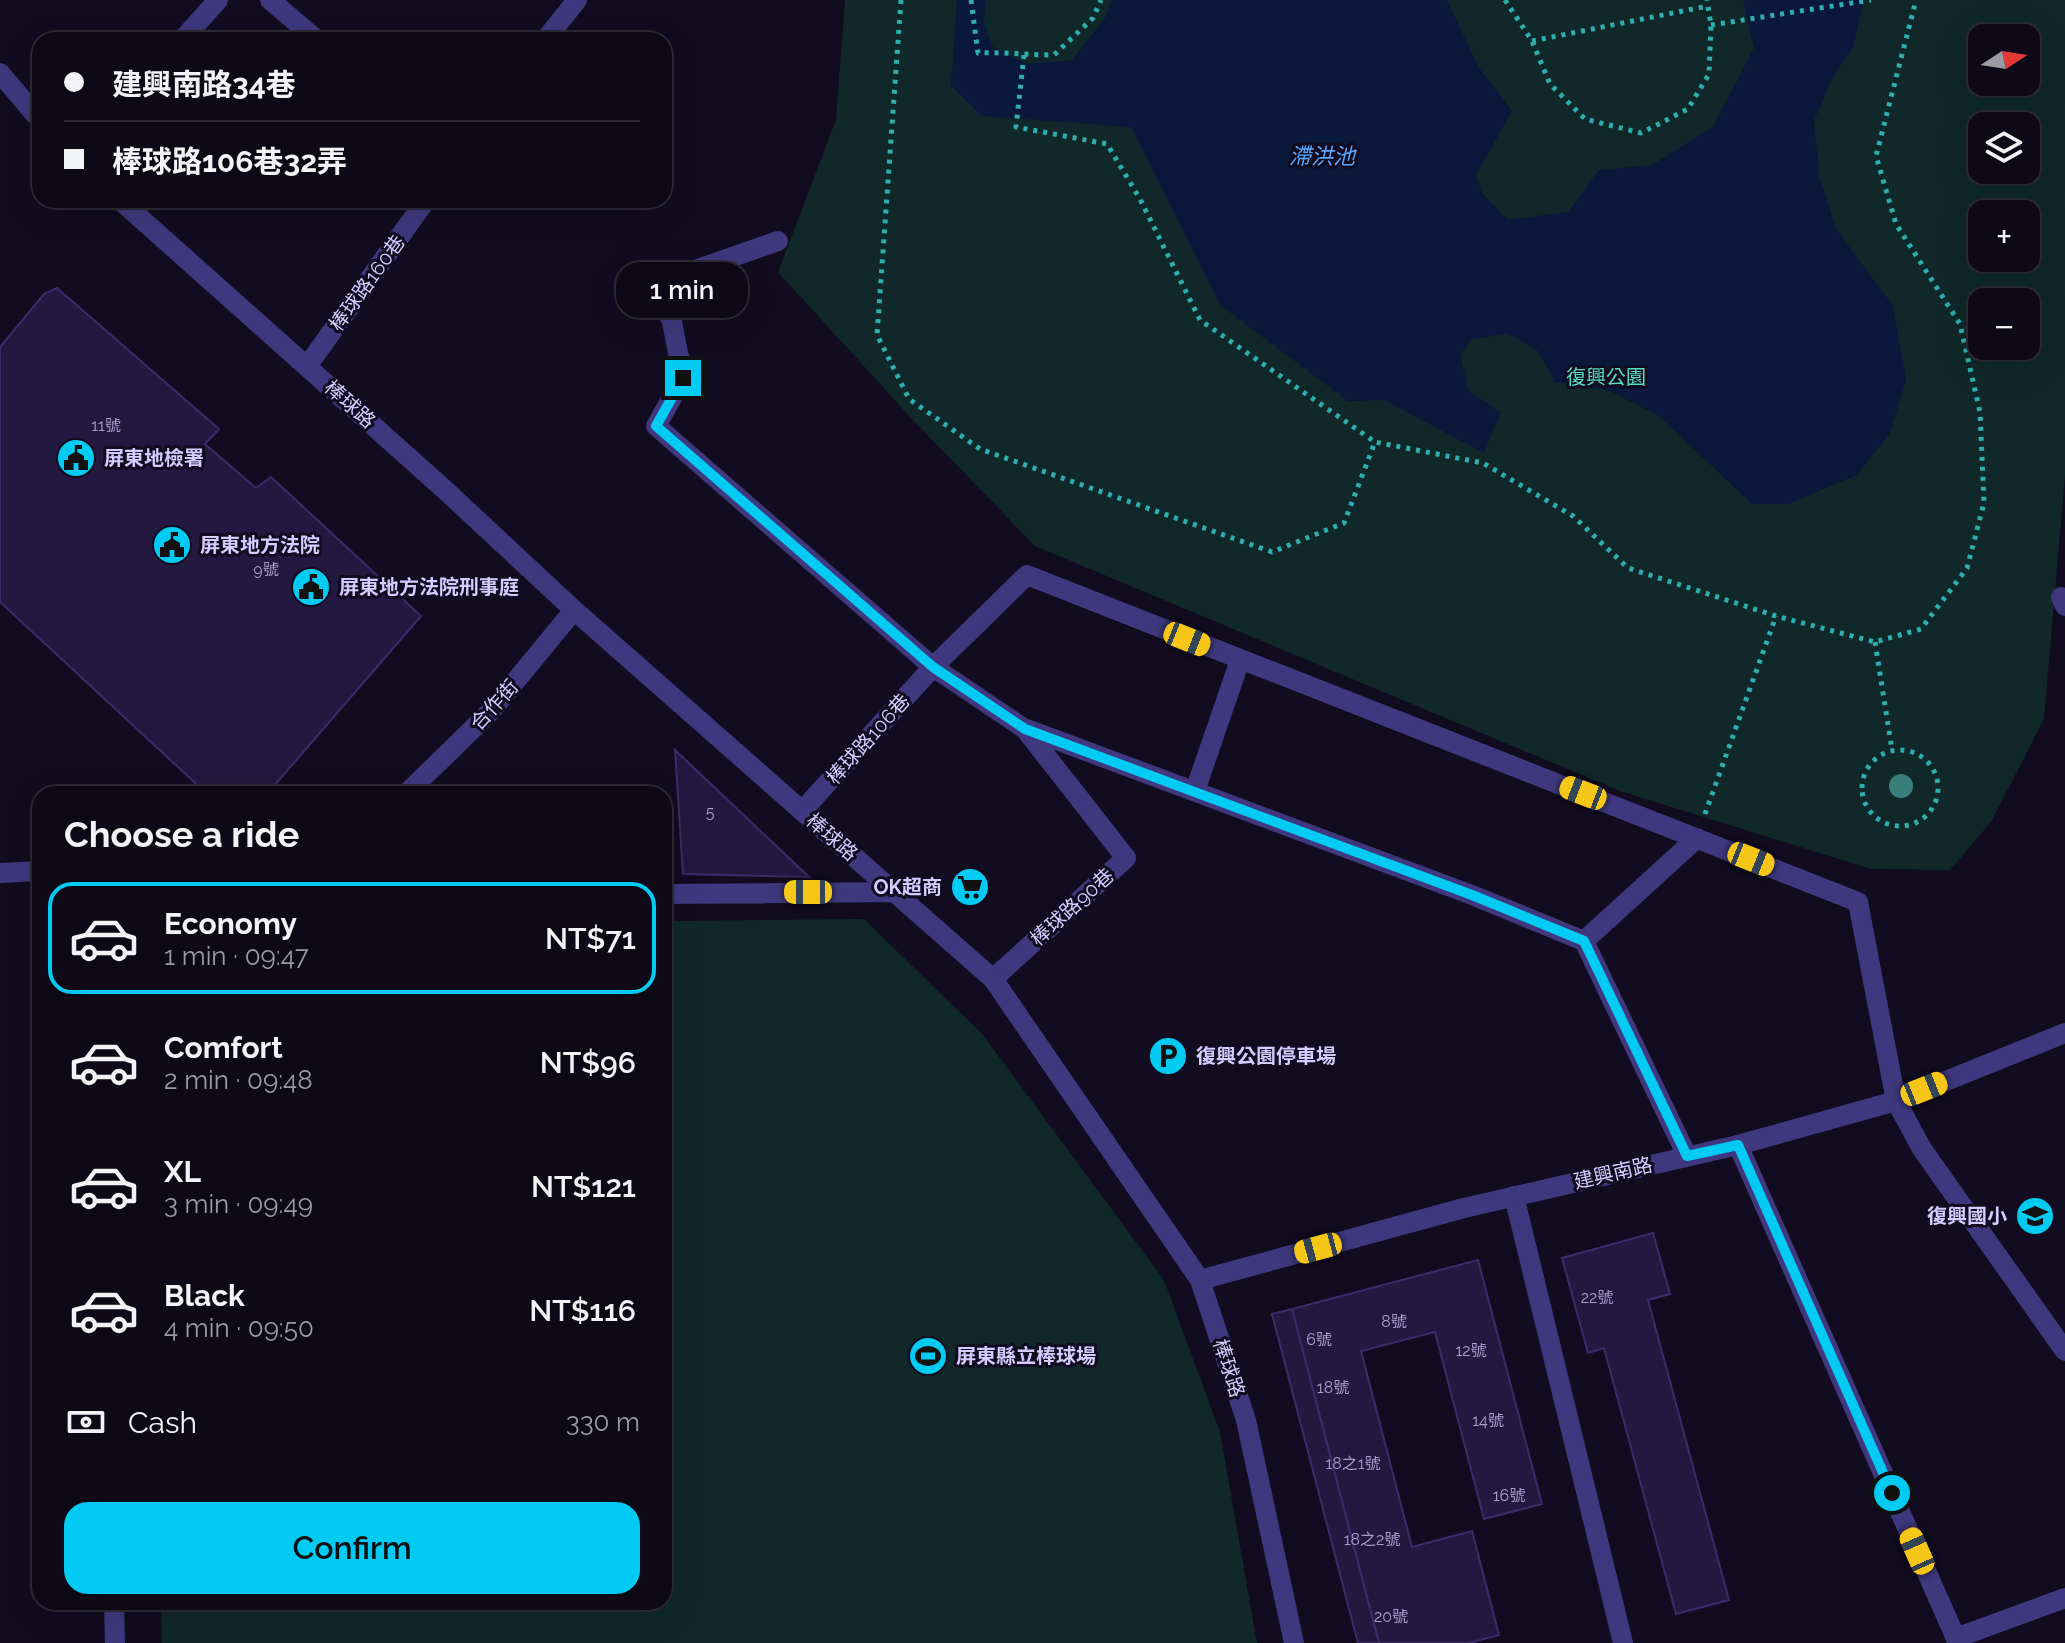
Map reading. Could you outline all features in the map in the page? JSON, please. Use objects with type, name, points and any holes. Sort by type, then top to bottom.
[{"type":"street","points":[[189,32],[218,0]]},
{"type":"street","points":[[270,0],[308,32]]},
{"type":"street","points":[[551,32],[577,0]]},
{"type":"street","points":[[0,73],[32,111]]},
{"type":"street","name":"棒球路","points":[[129,208],[308,365],[574,610],[993,979],[1200,1280],[1246,1420],[1294,1643]]},
{"type":"street","name":"棒球路160巷","points":[[308,365],[420,208]]},
{"type":"street","points":[[778,241],[655,284],[672,322],[683,378],[656,426],[933,667]]},
{"type":"street","name":"棒球路106巷","points":[[802,811],[933,667],[1027,575],[1240,660]]},
{"type":"street","name":"合作街","points":[[414,786],[491,711],[574,610]]},
{"type":"street","points":[[1195,791],[1240,660],[1858,902],[1896,1101],[1922,1149],[2065,1351]]},
{"type":"street","name":"棒球路90巷","points":[[933,667],[1025,729],[1126,858],[993,979]]},
{"type":"street","points":[[1025,729],[1584,941],[1687,1156]]},
{"type":"street","points":[[1584,941],[1697,838]]},
{"type":"street","points":[[0,873],[32,871]]},
{"type":"street","points":[[672,894],[894,892]]},
{"type":"street","name":"建興南路","points":[[1200,1280],[1514,1196],[1738,1145],[1896,1101],[2065,1033]]},
{"type":"street","points":[[1738,1145],[1957,1640],[2065,1598]]},
{"type":"street","points":[[1514,1196],[1623,1643]]},
{"type":"street","points":[[114,1610],[115,1643]]},
{"type":"path","points":[[901,0],[877,335],[909,399],[980,449],[1272,552],[1344,523],[1375,442]]},
{"type":"path","points":[[971,0],[978,53],[1011,52],[1024,55],[1054,55],[1093,18],[1101,0]]},
{"type":"path","points":[[1505,0],[1532,41],[1550,84],[1585,119],[1641,133],[1688,109],[1709,74],[1711,25],[1708,3],[1532,41]]},
{"type":"path","points":[[1711,25],[1871,0]]},
{"type":"path","points":[[1024,55],[1016,127],[1107,144],[1140,199],[1200,320],[1375,442],[1483,463],[1573,516],[1628,568],[1776,616],[1875,642],[1921,629],[1967,568],[1984,503],[1980,412],[1960,324],[1896,224],[1876,156],[1916,0]]},
{"type":"path","points":[[1697,838],[1776,616]]},
{"type":"path","points":[[1875,642],[1892,750]]},
{"type":"path","points":[[1892,750],[1916,753],[1926,760],[1937,781],[1933,805],[1926,815],[1905,826],[1880,820],[1870,811],[1862,788],[1870,764],[1892,750]]},
{"type":"green space","name":"復興公園","points":[[845,0],[2065,0],[2065,475],[2044,719],[1991,822],[1950,870],[1871,869],[1620,791],[1035,546],[912,419],[778,272],[836,120]]},
{"type":"green space","name":"屏東縣立棒球場","points":[[864,919],[983,1035],[1164,1280],[1220,1432],[1257,1643],[162,1643],[161,1610],[672,1610],[672,921]]},
{"type":"water","name":"滯洪池","points":[[957,0],[985,0],[984,25],[993,47],[1027,64],[1072,60],[1105,18],[1112,0],[1447,0],[1479,68],[1512,111],[1476,175],[1482,193],[1508,220],[1568,212],[1599,170],[1652,165],[1713,127],[1754,48],[1743,0],[1864,0],[1853,47],[1834,75],[1814,120],[1819,176],[1836,229],[1893,306],[1906,379],[1890,433],[1857,475],[1788,504],[1752,504],[1659,416],[1610,391],[1555,382],[1538,351],[1507,333],[1471,340],[1460,355],[1469,391],[1501,412],[1484,453],[1384,400],[1348,401],[1220,305],[1131,127],[982,116],[951,86]]},
{"type":"building","name":"屏東地方法院","points":[[57,288],[219,429],[205,444],[256,488],[271,477],[421,616],[274,786],[198,786],[0,602],[0,347],[44,294]]},
{"type":"building","points":[[675,750],[809,877],[683,874]]},
{"type":"building","points":[[1653,1233],[1670,1294],[1648,1300],[1729,1600],[1676,1614],[1604,1348],[1588,1353],[1562,1258]]},
{"type":"building","points":[[1478,1260],[1542,1504],[1484,1519],[1435,1332],[1361,1351],[1412,1547],[1472,1531],[1499,1635],[1469,1643],[1379,1643],[1292,1309]]},
{"type":"building","points":[[1292,1309],[1379,1643],[1358,1643],[1272,1314]]},
{"type":"place","name":"屏東地檢署","points":[[76,458]]},
{"type":"place","name":"屏東地方法院","points":[[172,545]]},
{"type":"place","name":"屏東地方法院刑事庭","points":[[311,587]]},
{"type":"place","name":"OK超商","points":[[970,887]]},
{"type":"place","name":"復興公園停車場","points":[[1168,1056]]},
{"type":"place","name":"復興國小","points":[[2035,1216]]},
{"type":"place","name":"屏東縣立棒球場","points":[[928,1356]]},
{"type":"route","points":[[683,378],[656,426],[933,667],[1025,729],[1472,895],[1584,941],[1687,1156],[1738,1145],[1892,1493]]}]
